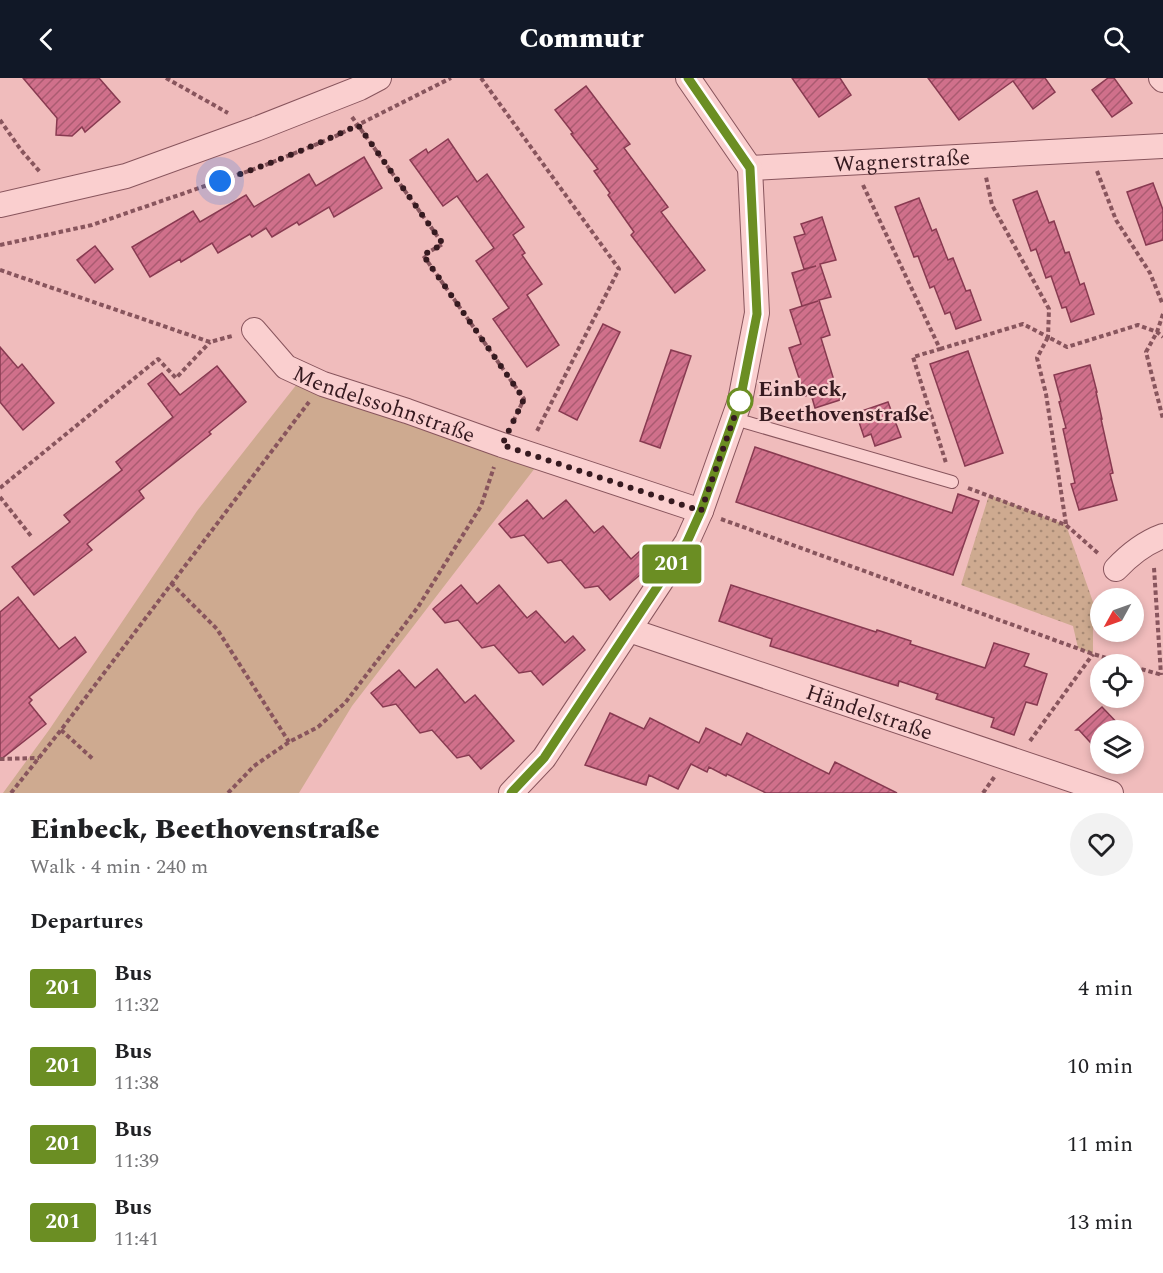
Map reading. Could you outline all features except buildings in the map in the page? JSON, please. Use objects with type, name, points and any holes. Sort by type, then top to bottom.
[{"type":"street","points":[[0,205],[126,176],[256,129],[338,97],[379,78]]},
{"type":"street","points":[[511,793],[544,758],[687,542],[701,511],[740,401],[757,314],[750,168],[688,78]]},
{"type":"street","name":"Wagnerstraße","points":[[750,168],[1163,146]]},
{"type":"street","name":"Mendelssohnstraße","points":[[254,330],[286,368],[323,384],[701,511]]},
{"type":"street","points":[[1116,569],[1130,554],[1157,538]]},
{"type":"street","name":"Händelstraße","points":[[629,630],[1110,793]]},
{"type":"lane","points":[[735,419],[952,482]]},
{"type":"path","points":[[166,78],[256,129]]},
{"type":"path","points":[[0,245],[92,225],[263,166],[332,138],[451,78]]},
{"type":"path","points":[[481,78],[619,269],[526,453]]},
{"type":"path","points":[[228,793],[254,766],[289,742],[318,727],[345,703],[418,607],[481,506],[502,445],[524,399],[423,255],[443,244],[338,97]]},
{"type":"path","points":[[0,120],[21,150]]},
{"type":"path","points":[[1089,150],[1116,220],[1150,273],[1163,304]]},
{"type":"path","points":[[982,156],[992,205],[1049,309],[1048,337],[1037,358],[1046,394],[1066,525]]},
{"type":"path","points":[[853,163],[940,349]]},
{"type":"path","points":[[0,270],[210,342]]},
{"type":"path","points":[[1163,314],[1157,332],[1146,352],[1163,419]]},
{"type":"path","points":[[1116,569],[1066,525],[952,482],[913,357],[1023,324],[1067,347],[1138,326],[1157,332],[1163,337]]},
{"type":"path","points":[[0,488],[158,359],[176,378],[210,342],[254,330]]},
{"type":"path","points":[[11,793],[62,730],[323,384]]},
{"type":"path","points":[[0,497],[31,536]]},
{"type":"path","points":[[701,511],[1093,654]]},
{"type":"path","points":[[1144,669],[1162,675],[1157,538]]},
{"type":"path","points":[[171,583],[217,629],[289,742]]},
{"type":"path","points":[[1015,761],[1090,658]]},
{"type":"path","points":[[62,730],[93,759]]},
{"type":"path","points":[[0,759],[40,758]]},
{"type":"shaded area","points":[[297,384],[535,468],[352,706],[299,793],[3,793],[49,730],[197,511]]},
{"type":"shaded area","points":[[989,495],[1066,525],[1090,593],[1090,642],[1093,642],[1093,654],[1078,648],[1073,626],[961,585]]},
{"type":"bus line","name":"201","points":[[511,793],[544,758],[687,542],[701,511],[740,401],[757,314],[750,168],[688,78]]},
{"type":"place","name":"Einbeck, Beethovenstraße","points":[[740,401]]},
{"type":"route","points":[[220,181],[263,166],[358,125],[443,244],[423,255],[524,399],[502,445],[701,511],[740,401]]}]
